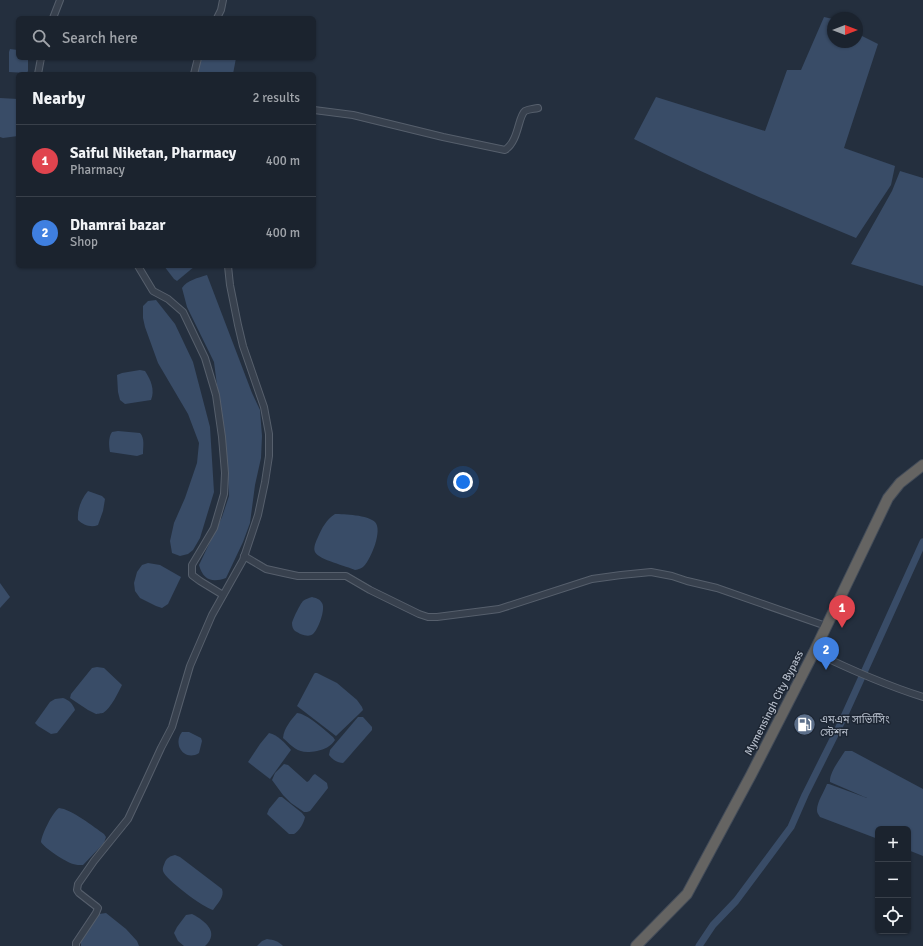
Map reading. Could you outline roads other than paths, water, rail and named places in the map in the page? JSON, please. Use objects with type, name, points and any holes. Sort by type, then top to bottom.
[{"type":"highway","name":"Mymensingh City Bypass","points":[[636,946],[687,894],[744,789],[814,652],[888,498],[900,483],[923,465]]},
{"type":"street","points":[[54,16],[60,0]]},
{"type":"street","points":[[218,16],[223,0]]},
{"type":"street","points":[[38,72],[41,60]]},
{"type":"street","points":[[194,72],[198,60]]},
{"type":"street","points":[[316,110],[353,116],[505,150],[510,147],[515,138],[523,113],[526,110],[538,108]]},
{"type":"street","points":[[139,268],[153,291],[168,299],[183,312],[205,358],[216,395],[222,444],[224,494],[214,528],[192,565],[192,575],[200,582],[223,595]]},
{"type":"street","points":[[76,946],[76,943],[98,908],[78,893],[78,884],[94,861],[128,819],[160,748],[172,727],[190,666],[212,615],[243,560],[258,514],[269,456],[269,434],[264,407],[243,346],[230,285],[228,268]]},
{"type":"street","points":[[244,556],[266,569],[298,576],[346,576],[370,590],[428,617],[437,618],[499,609],[592,579],[651,572],[717,588],[826,626]]},
{"type":"street","points":[[814,652],[850,670],[900,690],[923,697]]},
{"type":"water","points":[[824,17],[827,18],[827,48],[863,48],[863,36],[878,44],[844,148],[895,166],[891,185],[856,238],[800,215],[634,139],[656,97],[765,131],[787,70],[801,70]]},
{"type":"water","points":[[10,49],[16,50],[16,60],[28,60],[28,72],[9,72]]},
{"type":"water","points":[[200,60],[236,60],[233,72],[198,72]]},
{"type":"water","points":[[0,98],[16,99],[16,136],[0,137]]},
{"type":"water","points":[[900,171],[923,178],[923,286],[851,264],[892,191]]},
{"type":"water","points":[[166,268],[193,268],[177,281]]},
{"type":"water","points":[[207,275],[252,393],[260,410],[262,436],[261,458],[255,485],[250,523],[226,578],[216,580],[206,577],[199,565],[222,517],[229,496],[227,462],[214,362],[187,307],[182,288],[190,281]]},
{"type":"water","points":[[156,300],[175,324],[193,362],[210,427],[214,492],[200,538],[193,550],[188,554],[180,556],[172,553],[170,541],[174,523],[185,498],[197,463],[199,443],[188,414],[158,363],[145,327],[143,306],[148,301]]},
{"type":"water","points":[[140,370],[145,371],[151,381],[153,393],[151,400],[125,404],[120,400],[117,375]]},
{"type":"water","points":[[118,431],[140,433],[143,440],[143,454],[137,456],[110,452],[109,442],[111,434],[112,432]]},
{"type":"water","points":[[88,491],[102,496],[105,499],[98,525],[95,526],[87,526],[78,520],[80,505]]},
{"type":"water","points":[[335,514],[356,515],[367,518],[375,522],[377,526],[377,538],[373,551],[367,562],[361,568],[355,570],[322,558],[315,552],[314,549],[316,540],[321,530]]},
{"type":"water","points":[[148,563],[160,565],[181,577],[168,604],[162,608],[140,598],[135,591],[134,583],[137,572],[142,565]]},
{"type":"water","points":[[0,583],[10,597],[0,608]]},
{"type":"water","points":[[312,597],[321,602],[323,610],[315,632],[306,636],[295,631],[292,623],[302,603]]},
{"type":"water","points":[[92,668],[104,668],[122,685],[109,708],[103,713],[96,714],[70,698],[71,694]]},
{"type":"water","points":[[315,673],[337,683],[357,700],[363,710],[336,736],[297,706]]},
{"type":"water","points":[[63,698],[70,702],[75,710],[57,733],[51,734],[35,723],[50,702],[55,699]]},
{"type":"water","points":[[297,713],[310,719],[330,734],[335,740],[327,747],[317,751],[306,752],[295,748],[283,738],[286,728]]},
{"type":"water","points":[[358,717],[363,717],[372,727],[372,730],[343,763],[337,762],[329,755],[330,750]]},
{"type":"water","points":[[182,732],[189,732],[201,738],[202,741],[199,753],[189,755],[182,751],[178,742]]},
{"type":"water","points":[[269,733],[278,737],[291,750],[270,779],[248,762]]},
{"type":"water","points":[[845,751],[852,751],[923,789],[923,856],[911,851],[911,826],[875,826],[875,838],[820,817],[817,812],[817,807],[827,784],[867,798],[830,782],[833,770]]},
{"type":"water","points":[[284,764],[288,765],[307,782],[315,774],[327,783],[328,788],[310,811],[304,812],[291,803],[272,780],[275,773]]},
{"type":"water","points":[[279,797],[282,797],[305,817],[301,827],[294,834],[289,834],[267,814],[269,809]]},
{"type":"water","points":[[59,808],[64,809],[82,819],[106,837],[104,843],[83,865],[65,861],[41,842],[43,834],[53,814]]},
{"type":"water","points":[[175,855],[180,857],[222,889],[222,898],[213,910],[185,893],[165,875],[163,866],[165,862],[169,857]]},
{"type":"water","points":[[106,913],[126,929],[137,941],[139,946],[81,946],[81,938],[94,919],[99,914]]},
{"type":"water","points":[[192,914],[202,920],[209,927],[211,936],[205,946],[184,946],[178,941],[174,933],[186,915]]},
{"type":"water","points":[[267,939],[276,941],[283,946],[257,946],[262,941]]},
{"type":"waterway","points":[[699,946],[713,925],[736,901],[791,827],[805,795],[842,721],[923,542]]},
{"type":"place","name":"Saiful Niketan, Pharmacy","points":[[842,628]]},
{"type":"place","name":"Dhamrai bazar","points":[[826,670]]},
{"type":"place","name":"এমএম সাভ‌িসি‌িং স্ট‌েশন","points":[[805,725]]}]
